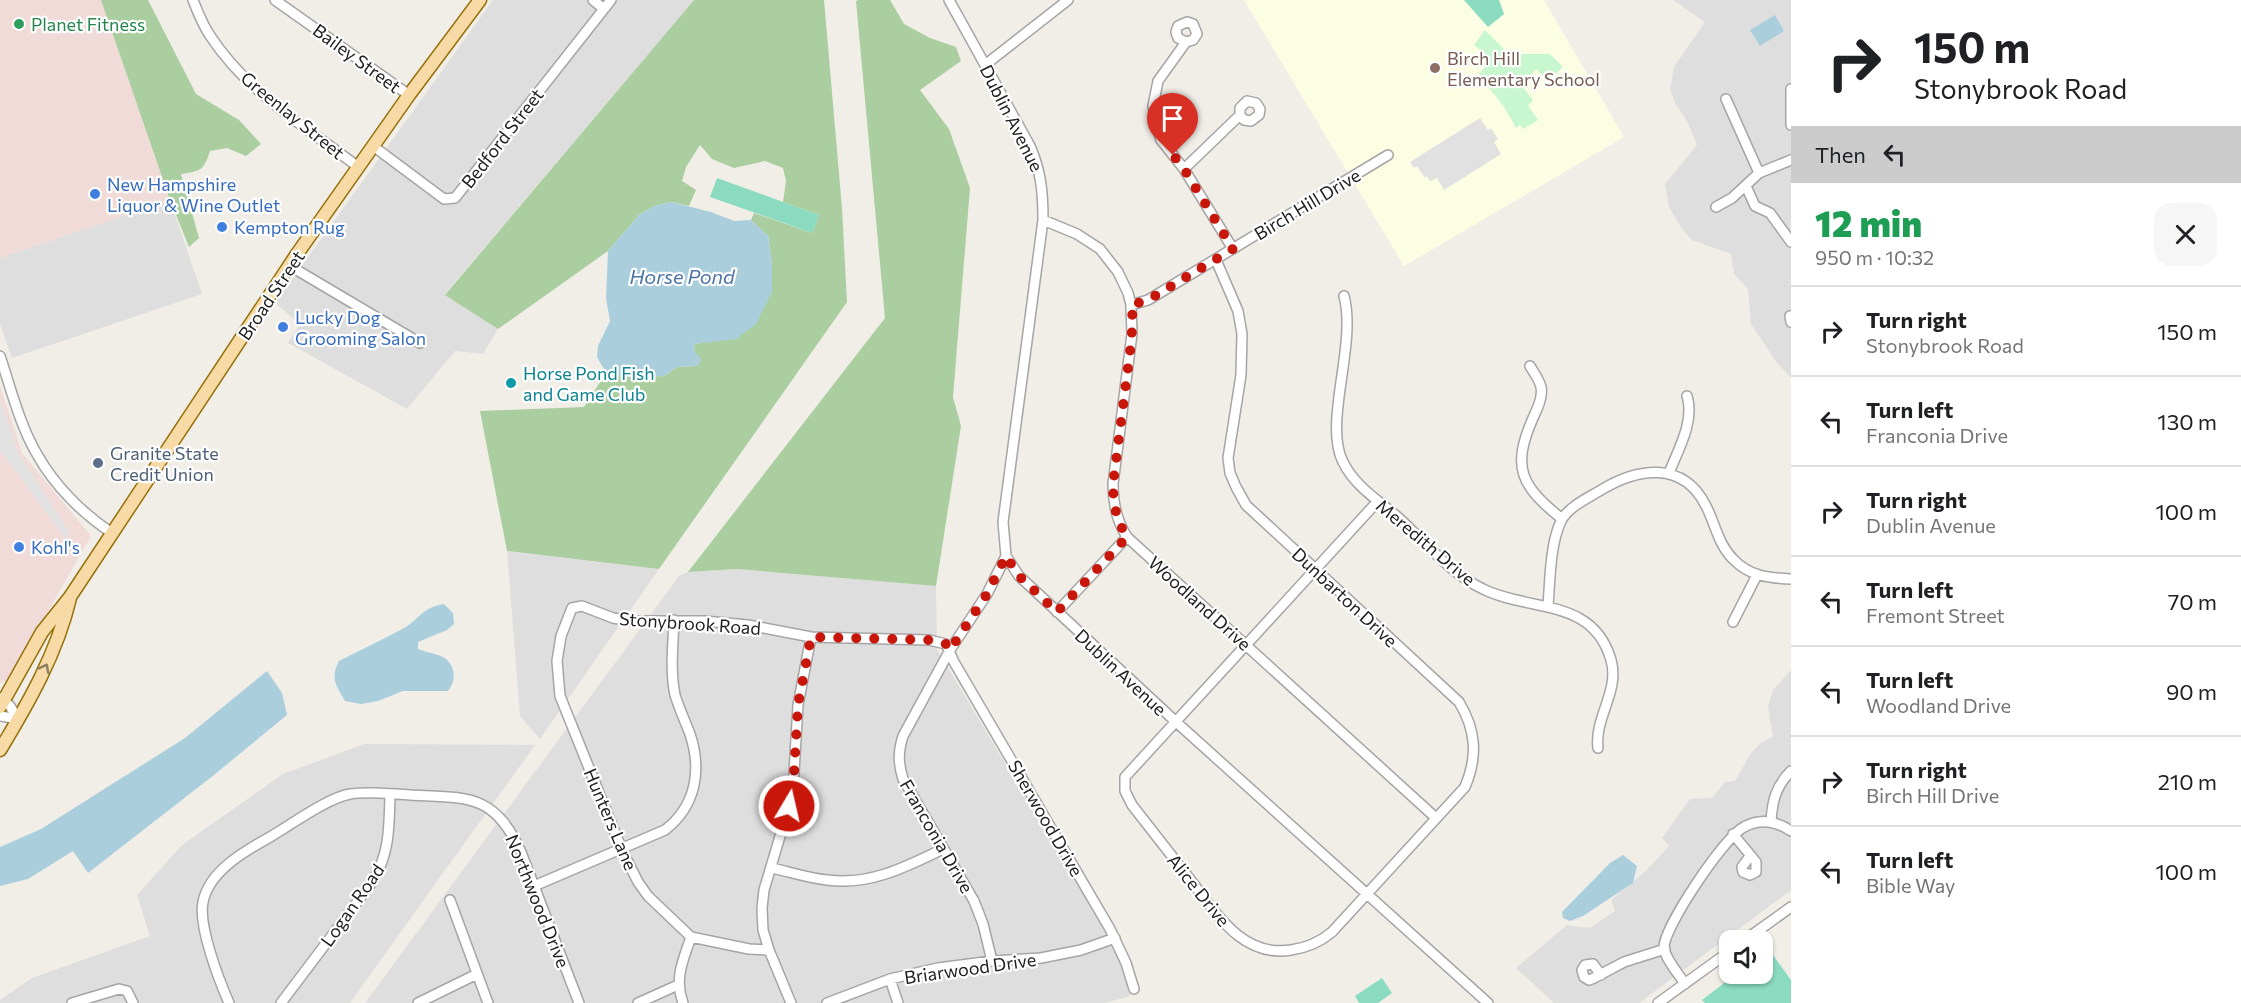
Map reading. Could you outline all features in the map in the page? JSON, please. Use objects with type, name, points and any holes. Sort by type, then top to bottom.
[{"type":"main road","name":"Broad Street","points":[[1,702],[42,632],[70,597],[358,166],[480,0]]},
{"type":"main road","name":"Broad Street","points":[[0,750],[57,643],[70,597]]},
{"type":"street","name":"Greenlay Street","points":[[193,0],[209,36],[242,76],[282,110],[358,166]]},
{"type":"street","name":"Bailey Street","points":[[275,0],[409,95]]},
{"type":"street","points":[[593,0],[604,9]]},
{"type":"street","name":"Bedford Street","points":[[373,146],[444,200],[455,198],[611,0]]},
{"type":"street","name":"Dublin Avenue","points":[[949,0],[1029,146],[1040,169],[1043,193],[1043,220],[1003,522],[1006,556],[1019,576],[1175,722],[1488,1003]]},
{"type":"street","points":[[985,65],[1068,0]]},
{"type":"street","points":[[1186,42],[1158,81],[1154,106],[1155,119],[1161,140],[1184,169],[1233,249]]},
{"type":"street","points":[[1791,88],[1791,125]]},
{"type":"street","points":[[1726,99],[1759,173]]},
{"type":"street","points":[[1184,169],[1240,115]]},
{"type":"street","name":"Birch Hill Drive","points":[[1131,305],[1148,300],[1388,154]]},
{"type":"street","points":[[1716,207],[1732,198],[1759,173],[1791,160]]},
{"type":"street","points":[[1746,186],[1755,206],[1770,213],[1791,242]]},
{"type":"street","name":"Woodland Drive","points":[[1043,220],[1083,237],[1107,256],[1124,282],[1131,305],[1133,320],[1130,352],[1113,484],[1113,500],[1117,516],[1127,537],[1436,818]]},
{"type":"street","name":"Dunbarton Drive","points":[[1216,260],[1238,311],[1242,334],[1241,375],[1228,458],[1230,473],[1246,504],[1459,702],[1468,716],[1473,732],[1475,751],[1472,771],[1464,787],[1366,894]]},
{"type":"street","points":[[290,266],[420,343]]},
{"type":"street","name":"Meredith Drive","points":[[1344,296],[1348,322],[1338,419],[1339,450],[1348,471],[1377,501],[1472,583],[1504,597],[1568,611],[1595,631],[1611,661],[1613,684],[1598,732],[1598,748]]},
{"type":"street","points":[[0,356],[22,421],[42,463],[90,518],[112,533]]},
{"type":"street","points":[[1530,366],[1538,378],[1542,395],[1522,448],[1521,466],[1531,488],[1562,519]]},
{"type":"street","points":[[1669,473],[1689,418],[1691,407],[1687,396]]},
{"type":"street","points":[[1548,606],[1552,561],[1562,519],[1588,497],[1625,477],[1645,472],[1669,473],[1688,484],[1700,496],[1726,550],[1740,565],[1757,575],[1791,579]]},
{"type":"street","points":[[1175,722],[1377,501]]},
{"type":"street","points":[[1057,612],[1127,537]]},
{"type":"street","name":"Franconia Drive","points":[[992,961],[983,924],[974,901],[903,779],[898,763],[903,736],[950,650],[987,594],[1006,556]]},
{"type":"street","points":[[1733,622],[1757,575]]},
{"type":"street","name":"Stonybrook Road","points":[[572,608],[582,606],[613,618],[631,621],[674,620],[748,625],[811,637],[929,640],[946,644],[950,650]]},
{"type":"street","name":"Hunters Lane","points":[[572,608],[561,636],[557,661],[560,696],[622,850],[648,896],[691,937]]},
{"type":"street","points":[[534,886],[665,830],[684,811],[694,787],[697,769],[695,752],[678,702],[672,675],[674,620]]},
{"type":"street","points":[[791,1003],[769,950],[763,930],[762,908],[764,890],[789,806],[794,773],[798,705],[811,637]]},
{"type":"street","name":"Sherwood Drive","points":[[950,650],[954,662],[1115,938],[1134,989]]},
{"type":"street","points":[[1,702],[18,719]]},
{"type":"street","points":[[0,716],[18,719]]},
{"type":"street","name":"Alice Drive","points":[[1175,722],[1127,772],[1123,784],[1140,814],[1218,916],[1233,931],[1250,944],[1262,949],[1282,951],[1303,947],[1327,936],[1366,894]]},
{"type":"street","points":[[1770,822],[1774,795],[1782,780],[1791,771]]},
{"type":"street","name":"Northwood Drive","points":[[229,1003],[206,937],[202,918],[203,901],[213,881],[226,865],[247,850],[333,800],[350,794],[390,794],[465,798],[492,810],[513,835],[579,1003]]},
{"type":"street","name":"Logan Road","points":[[281,1003],[373,881],[381,866],[387,850],[390,794]]},
{"type":"street","points":[[1684,984],[1665,949],[1667,934],[1674,919],[1722,848],[1733,834],[1750,824],[1770,822],[1791,831]]},
{"type":"street","points":[[1733,834],[1750,856]]},
{"type":"street","points":[[771,868],[827,880],[861,880],[905,868],[944,849]]},
{"type":"street","points":[[450,900],[488,1003]]},
{"type":"street","points":[[1759,930],[1791,907]]},
{"type":"street","points":[[683,1003],[678,985],[691,937],[749,950],[769,950]]},
{"type":"street","name":"Briarwood Drive","points":[[827,1003],[890,979],[938,968],[1041,958],[1081,950],[1115,938]]},
{"type":"street","points":[[1601,975],[1624,962],[1665,949]]},
{"type":"street","points":[[1658,1003],[1719,959]]},
{"type":"street","points":[[418,1003],[477,974]]},
{"type":"street","points":[[890,979],[898,1003]]},
{"type":"street","points":[[638,1003],[678,985]]},
{"type":"street","points":[[72,1003],[119,989],[127,991],[133,1003]]},
{"type":"shaded area","points":[[0,0],[101,0],[170,200],[0,258]]},
{"type":"shaded area","points":[[493,0],[694,0],[445,294],[498,329],[483,354],[455,351],[407,409],[288,343],[300,324],[275,303]]},
{"type":"shaded area","name":"Birch Hill Elementary School","points":[[1244,0],[1544,0],[1624,137],[1404,266]]},
{"type":"shaded area","points":[[1673,0],[1791,0],[1791,377],[1777,363],[1751,324],[1748,289],[1734,274],[1731,254],[1692,240],[1682,229],[1669,207],[1665,184],[1697,145],[1670,89],[1674,67],[1705,22]]},
{"type":"shaded area","points":[[1480,118],[1488,130],[1491,128],[1498,139],[1494,142],[1501,154],[1444,190],[1437,178],[1430,181],[1427,176],[1425,178],[1417,166],[1414,168],[1410,162]]},
{"type":"shaded area","points":[[170,200],[202,294],[12,358],[0,324],[0,258]]},
{"type":"shaded area","points":[[0,386],[22,453],[91,536],[14,671],[7,681],[0,683]]},
{"type":"shaded area","points":[[0,400],[18,453],[63,522],[68,532],[69,543],[0,450]]},
{"type":"shaded area","points":[[507,551],[659,569],[540,739],[520,716]]},
{"type":"shaded area","points":[[737,569],[936,586],[937,649],[1103,928],[1119,961],[1130,996],[1105,1003],[365,1003],[679,576],[688,572]]},
{"type":"shaded area","points":[[1791,670],[1791,890],[1737,930],[1719,930],[1719,944],[1639,1003],[1554,1003],[1516,968],[1567,925],[1590,928],[1615,911],[1611,900],[1646,871],[1669,846],[1662,838],[1690,799],[1712,798],[1725,782],[1735,781],[1751,753],[1762,742],[1773,737],[1768,706],[1773,690]]},
{"type":"shaded area","points":[[364,744],[535,745],[350,1003],[0,1003],[0,1000],[32,978],[150,936],[137,895],[182,845],[283,774]]},
{"type":"green space","points":[[101,0],[148,0],[196,94],[239,120],[261,144],[246,156],[227,148],[210,151],[206,163],[200,169],[181,174],[199,238],[189,247],[170,200]]},
{"type":"green space","points":[[694,0],[824,0],[842,208],[847,302],[659,569],[507,551],[480,411],[584,407],[606,373],[625,377],[664,376],[677,367],[697,366],[694,344],[712,341],[772,292],[772,264],[768,236],[751,220],[754,213],[812,233],[819,215],[783,202],[786,181],[783,168],[765,161],[734,168],[712,159],[700,145],[686,167],[682,181],[696,190],[689,206],[671,202],[654,206],[639,215],[608,251],[498,329],[445,295]]},
{"type":"green space","points":[[890,0],[904,24],[930,38],[956,47],[961,61],[920,90],[949,129],[970,188],[953,397],[961,426],[936,586],[737,569],[688,572],[885,318],[856,1]]},
{"type":"green space","points":[[1464,0],[1499,0],[1504,14],[1488,27]]},
{"type":"green space","points":[[1485,30],[1505,50],[1520,54],[1550,54],[1563,67],[1548,81],[1536,69],[1522,86],[1533,100],[1528,106],[1538,120],[1523,129],[1520,125],[1516,128],[1499,100],[1477,77],[1491,59],[1474,45]]},
{"type":"green space","points":[[717,178],[819,215],[812,233],[710,197]]},
{"type":"green space","points":[[1773,955],[1791,980],[1791,1003],[1705,1003],[1702,1000],[1723,984],[1773,984]]},
{"type":"green space","points":[[1382,978],[1392,993],[1378,1003],[1359,1003],[1355,996]]},
{"type":"water","points":[[1775,15],[1784,31],[1760,46],[1750,30]]},
{"type":"water","name":"Horse Pond","points":[[671,202],[711,212],[734,221],[751,220],[768,236],[772,264],[772,292],[756,324],[736,339],[694,344],[695,352],[702,360],[697,366],[677,367],[664,376],[625,377],[606,373],[597,357],[598,346],[610,321],[606,298],[608,251],[639,215],[654,206]]},
{"type":"water","points":[[444,604],[453,613],[454,624],[447,630],[418,642],[418,649],[446,659],[452,666],[454,675],[448,691],[403,691],[378,701],[361,704],[345,701],[335,677],[339,661],[404,628],[430,608]]},
{"type":"water","points":[[267,671],[282,693],[287,715],[214,775],[88,873],[73,851],[28,879],[0,886],[0,847],[41,829],[185,738]]},
{"type":"water","points":[[1623,855],[1637,866],[1633,883],[1583,916],[1570,921],[1563,918],[1562,912],[1610,863]]},
{"type":"place","name":"Planet Fitness","points":[[19,24]]},
{"type":"place","name":"Birch Hill Elementary School","points":[[1435,68]]},
{"type":"place","name":"New Hampshire Liquor & Wine Outlet","points":[[95,194]]},
{"type":"place","name":"Kempton Rug","points":[[222,227]]},
{"type":"place","name":"Lucky Dog Grooming Salon","points":[[283,327]]},
{"type":"place","name":"Horse Pond Fish and Game Club","points":[[511,383]]},
{"type":"place","name":"Granite State Credit Union","points":[[98,463]]},
{"type":"place","name":"Kohl's","points":[[19,547]]},
{"type":"route","points":[[789,806],[794,773],[798,705],[811,637],[929,640],[946,644],[950,650],[987,594],[1006,556],[1019,576],[1057,612],[1127,537],[1117,516],[1113,500],[1113,484],[1130,352],[1133,320],[1131,305],[1148,300],[1233,249],[1173,155]]}]
